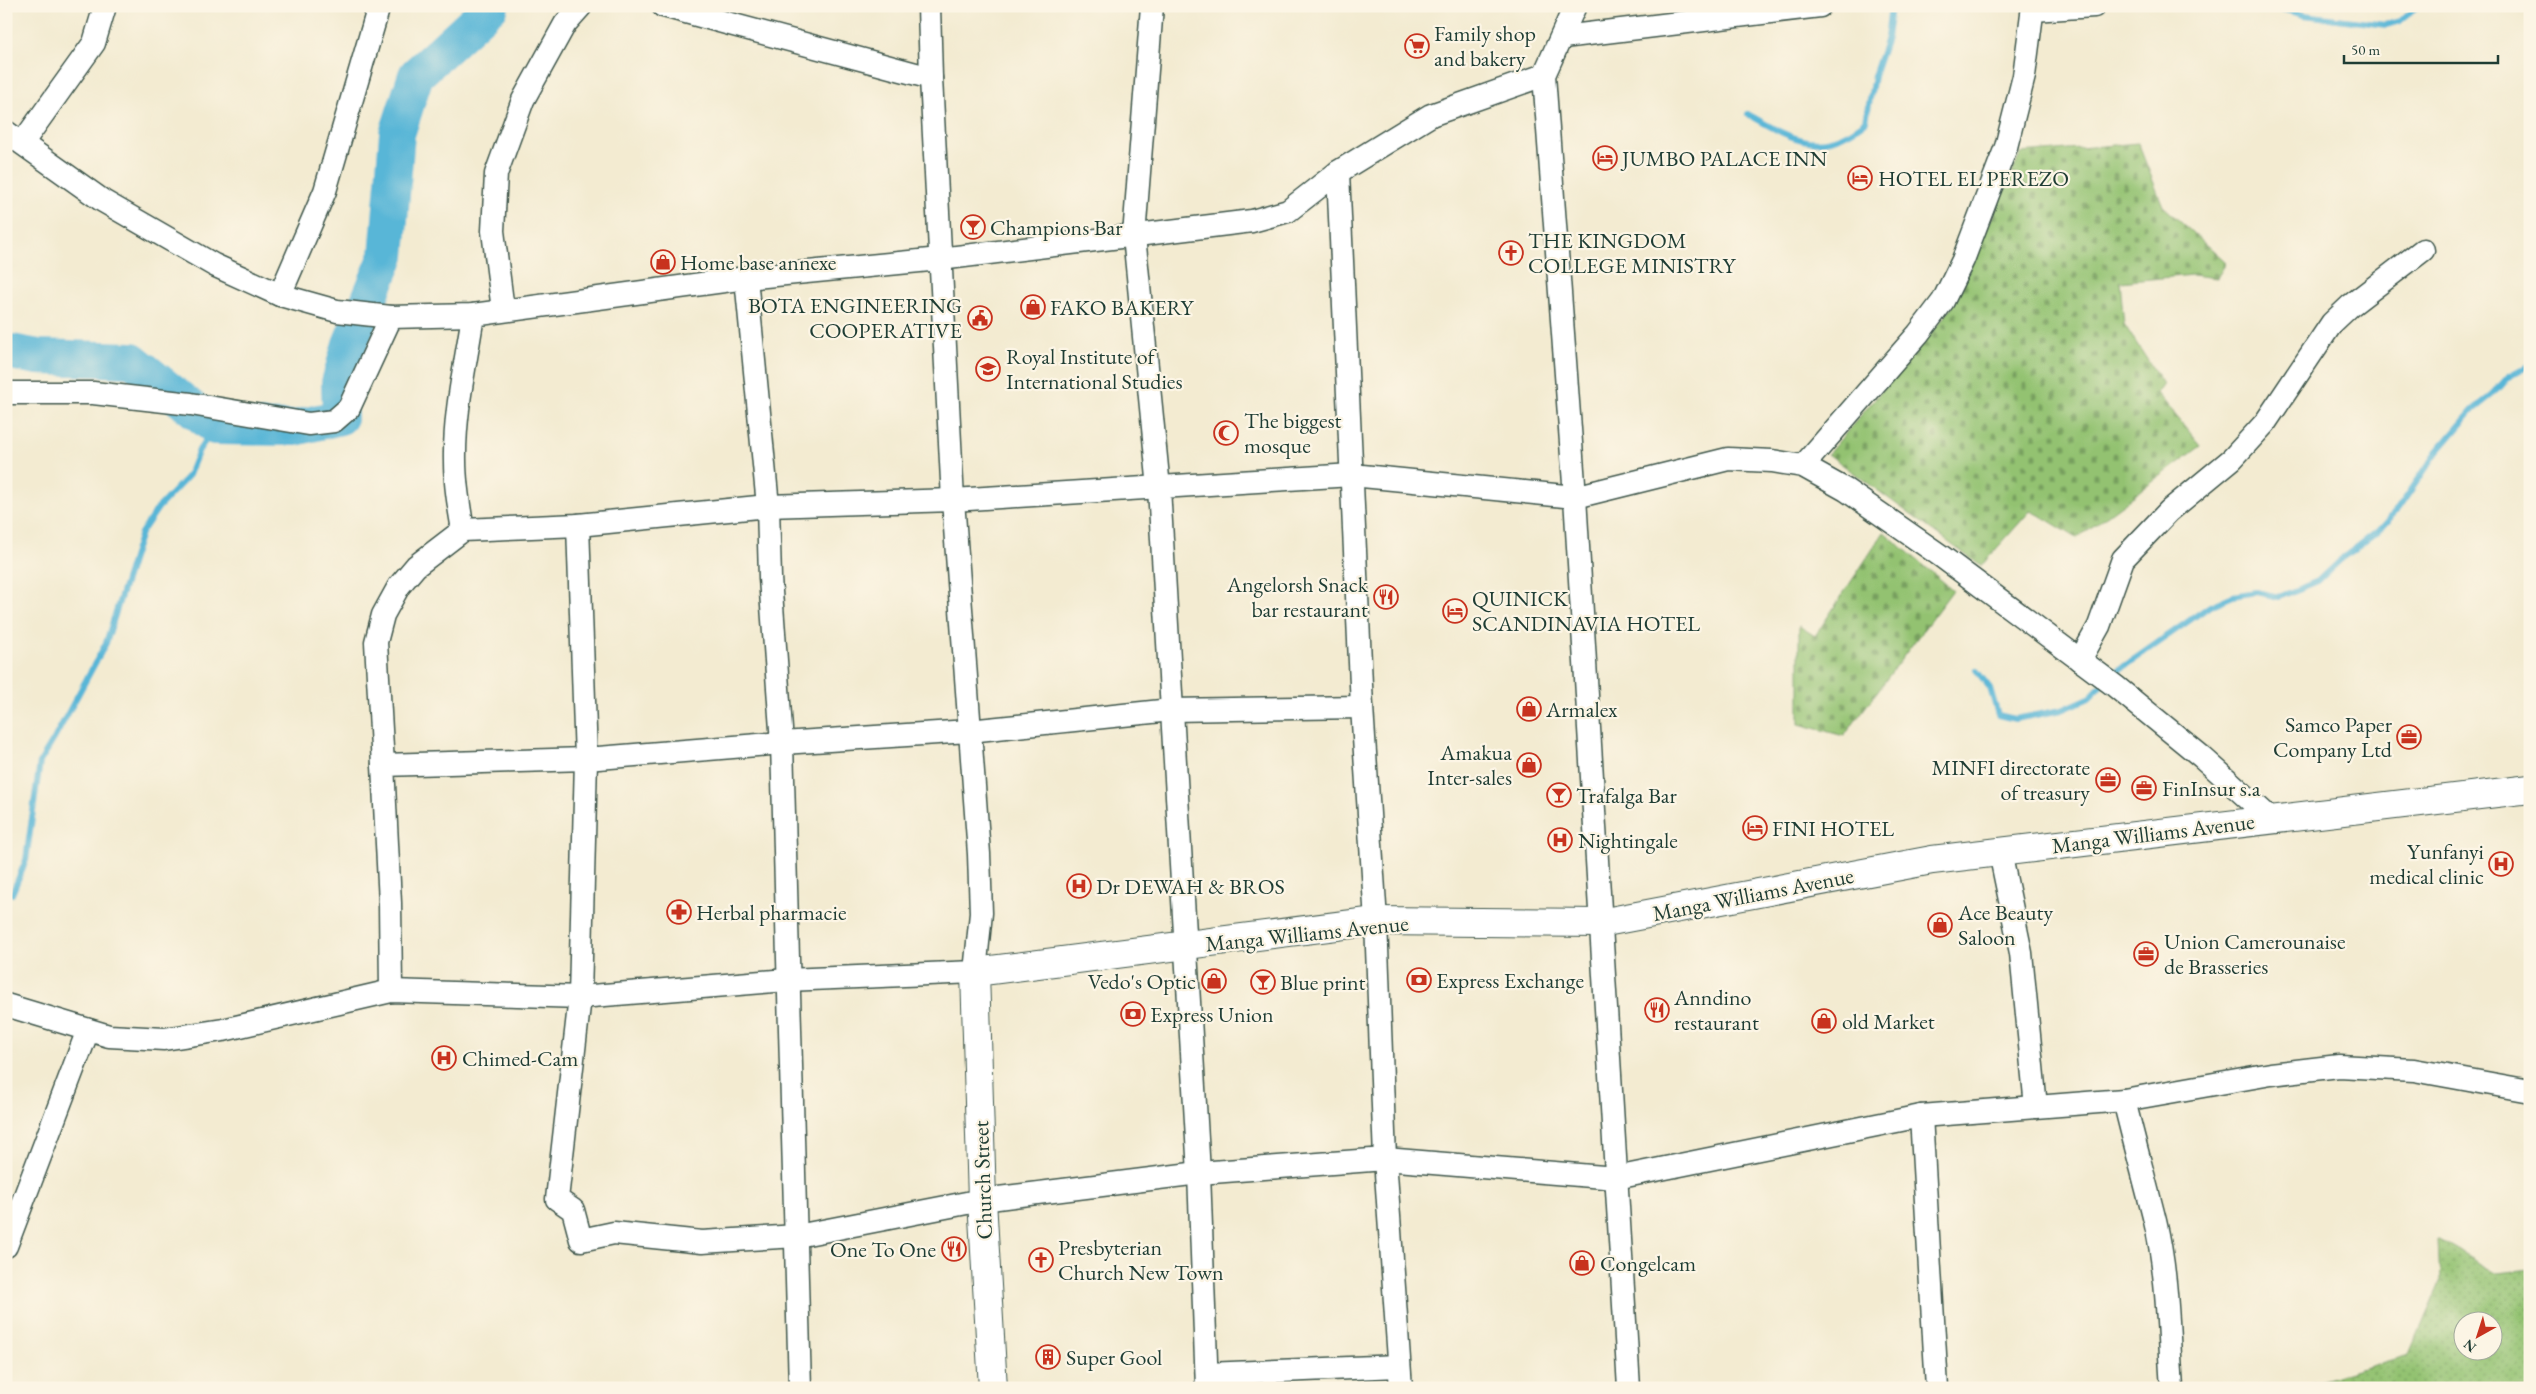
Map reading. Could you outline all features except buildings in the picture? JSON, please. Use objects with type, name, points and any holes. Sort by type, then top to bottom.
[{"type":"main road","name":"Manga Williams Avenue","points":[[975,972],[1376,921],[1600,923],[1932,860],[2530,789]]},
{"type":"main road","name":"Church Street","points":[[975,972],[982,1200],[993,1388]]},
{"type":"street","points":[[106,6],[94,43],[15,137],[102,201],[214,265],[280,295],[337,311],[391,317],[473,315],[746,278],[940,259],[1252,221],[1288,212],[1338,172],[1431,115],[1544,75]]},
{"type":"street","points":[[280,295],[325,191],[379,6]]},
{"type":"street","points":[[503,310],[493,231],[496,174],[523,100],[565,24],[581,6]]},
{"type":"street","points":[[664,6],[931,78]]},
{"type":"street","points":[[6,1005],[109,1036],[164,1039],[223,1030],[391,991],[580,997],[787,980],[975,972],[981,913],[953,500],[929,6]]},
{"type":"street","points":[[1152,6],[1134,236],[1160,488],[1171,710],[1199,1173],[1207,1381],[1400,1377],[1385,1160],[1376,921],[1362,707],[1338,172]]},
{"type":"street","points":[[1575,6],[1563,37],[1544,75],[1575,497],[1629,1388]]},
{"type":"street","points":[[1563,37],[1820,6]]},
{"type":"street","points":[[1804,466],[1918,334],[1943,301],[1964,260],[2006,147],[2024,76],[2033,8],[2094,6]]},
{"type":"street","points":[[2097,673],[2099,626],[2123,559],[2169,511],[2232,459],[2265,423],[2332,323],[2350,306],[2424,250]]},
{"type":"street","points":[[746,278],[768,506],[770,578],[782,742],[787,980],[797,1236],[800,1388]]},
{"type":"street","points":[[463,530],[456,494],[454,460],[457,414],[473,315]]},
{"type":"street","points":[[6,393],[93,393],[191,404],[310,424],[334,421],[350,408],[391,317]]},
{"type":"street","points":[[391,991],[390,903],[376,642],[383,615],[398,586],[416,566],[463,530],[578,525],[768,506],[953,500],[1352,475],[1575,497],[1728,460],[1804,466],[1846,490],[1941,556],[2097,673],[2202,757],[2271,819]]},
{"type":"street","points":[[578,525],[586,759],[580,997],[557,1199],[572,1210],[581,1240],[614,1233],[702,1242],[797,1236],[982,1200],[1199,1173],[1385,1160],[1616,1178],[1921,1116],[2124,1100],[2271,1074],[2339,1066],[2414,1070],[2530,1091]]},
{"type":"street","points":[[383,765],[586,759],[782,742],[969,731],[1171,710],[1362,707]]},
{"type":"street","points":[[2000,852],[2020,953],[2036,1108]]},
{"type":"street","points":[[6,1246],[88,1030]]},
{"type":"street","points":[[2124,1100],[2155,1222],[2160,1252],[2172,1388]]},
{"type":"street","points":[[1921,1116],[1937,1388]]},
{"type":"green space","points":[[2138,143],[2163,206],[2226,263],[2217,278],[2192,275],[2120,282],[2124,324],[2163,384],[2157,393],[2201,446],[2077,538],[2031,510],[1981,566],[1828,454],[1951,309],[2021,153]]},
{"type":"green space","points":[[1884,532],[1953,590],[1844,736],[1799,724],[1799,626],[1815,636]]},
{"type":"green space","points":[[2438,1239],[2498,1273],[2530,1269],[2530,1388],[2296,1388],[2409,1355],[2440,1283]]},
{"type":"waterway","points":[[6,351],[38,357],[132,360],[215,427],[295,428],[340,417],[339,383],[350,344],[387,256],[397,134],[416,75],[491,6]]},
{"type":"waterway","points":[[1748,114],[1793,137],[1806,141],[1820,142],[1834,139],[1850,132],[1866,121],[1874,76],[1887,38],[1891,6]]},
{"type":"waterway","points":[[2271,6],[2304,15],[2386,25],[2400,21],[2419,6]]},
{"type":"waterway","points":[[2526,6],[2530,9]]},
{"type":"waterway","points":[[1976,670],[1990,688],[1998,715],[2015,719],[2062,710],[2089,698],[2113,674],[2210,606],[2233,596],[2256,592],[2279,597],[2318,581],[2340,560],[2377,532],[2398,509],[2437,452],[2473,410],[2493,394],[2508,377],[2530,365]]},
{"type":"waterway","points":[[12,894],[26,860],[40,762],[106,643],[141,533],[158,508],[189,475],[199,450],[215,427]]},
{"type":"place","name":"Family shop and bakery","points":[[1417,46]]},
{"type":"place","name":"JUMBO PALACE INN","points":[[1605,158]]},
{"type":"place","name":"HOTEL EL PEREZO","points":[[1860,178]]},
{"type":"place","name":"Champions Bar","points":[[973,227]]},
{"type":"place","name":"THE KINGDOM COLLEGE MINISTRY","points":[[1511,253]]},
{"type":"place","name":"Home base annexe","points":[[663,262]]},
{"type":"place","name":"FAKO BAKERY","points":[[1033,307]]},
{"type":"place","name":"BOTA ENGINEERING COOPERATIVE","points":[[980,318]]},
{"type":"place","name":"Royal Institute of International Studies","points":[[988,369]]},
{"type":"place","name":"The biggest mosque","points":[[1226,433]]},
{"type":"place","name":"Angelorsh Snack bar restaurant","points":[[1386,597]]},
{"type":"place","name":"QUINICK SCANDINAVIA HOTEL","points":[[1455,611]]},
{"type":"place","name":"Armalex","points":[[1529,709]]},
{"type":"place","name":"Samco Paper Company Ltd","points":[[2409,737]]},
{"type":"place","name":"Amakua Inter-sales","points":[[1529,765]]},
{"type":"place","name":"MINFI directorate of treasury","points":[[2108,780]]},
{"type":"place","name":"FinInsur s.a","points":[[2144,788]]},
{"type":"place","name":"Trafalga Bar","points":[[1559,795]]},
{"type":"place","name":"FINI HOTEL","points":[[1755,828]]},
{"type":"place","name":"Nightingale","points":[[1560,840]]},
{"type":"place","name":"Yunfanyi medical clinic","points":[[2501,864]]},
{"type":"place","name":"Dr DEWAH & BROS","points":[[1079,886]]},
{"type":"place","name":"Herbal pharmacie","points":[[679,912]]},
{"type":"place","name":"Ace Beauty Saloon","points":[[1940,925]]},
{"type":"place","name":"Union Camerounaise de Brasseries","points":[[2146,954]]},
{"type":"place","name":"Express Exchange","points":[[1419,980]]},
{"type":"place","name":"Vedo's Optic","points":[[1214,981]]},
{"type":"place","name":"Blue print","points":[[1263,982]]},
{"type":"place","name":"Anndino restaurant","points":[[1657,1010]]},
{"type":"place","name":"Express Union","points":[[1133,1014]]},
{"type":"place","name":"old Market","points":[[1824,1021]]},
{"type":"place","name":"Chimed-Cam","points":[[444,1058]]},
{"type":"place","name":"One To One","points":[[954,1249]]},
{"type":"place","name":"Presbyterian Church New Town","points":[[1041,1260]]},
{"type":"place","name":"Congelcam","points":[[1582,1263]]},
{"type":"place","name":"Super Gool","points":[[1048,1357]]}]
